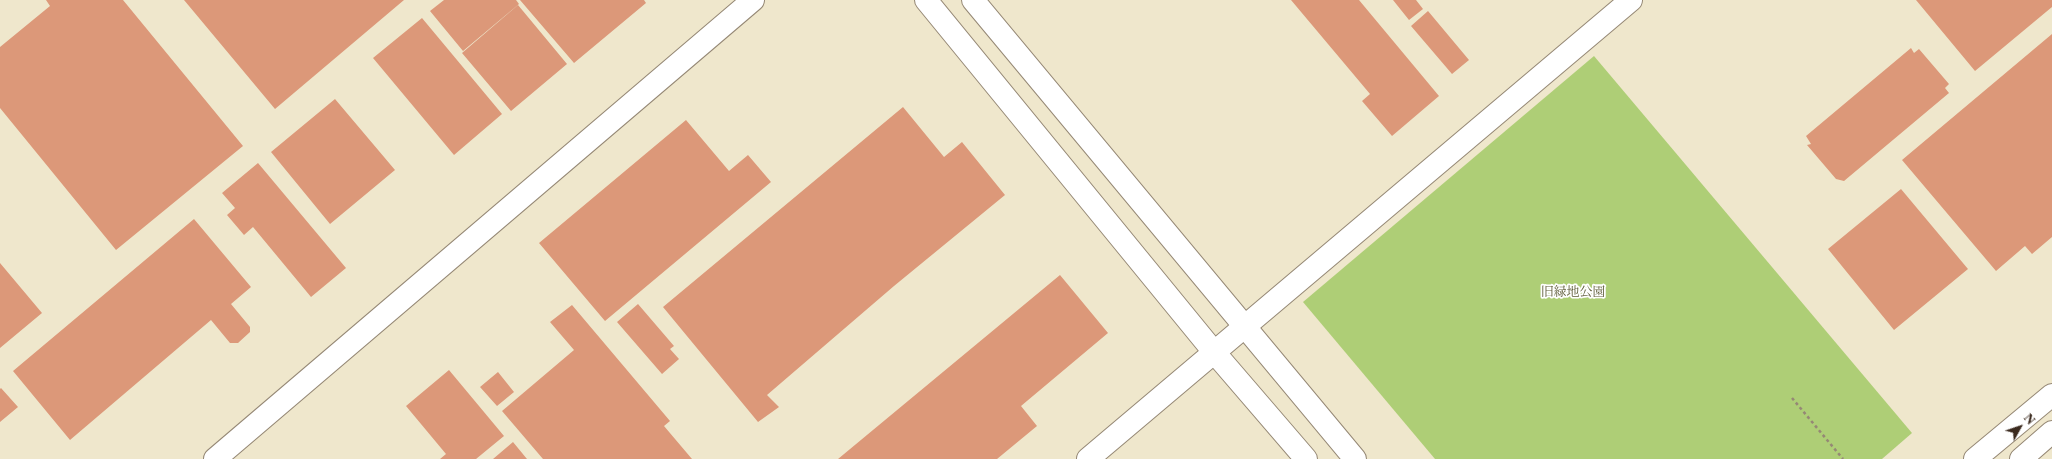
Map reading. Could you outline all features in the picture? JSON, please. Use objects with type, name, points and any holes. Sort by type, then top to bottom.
[{"type":"street","points":[[215,459],[753,0]]},
{"type":"street","points":[[926,0],[1214,352],[1306,459]]},
{"type":"street","points":[[973,0],[1355,459]]},
{"type":"street","points":[[1088,459],[1214,352],[1245,328],[1631,0]]},
{"type":"street","points":[[1975,459],[2052,395]]},
{"type":"street","points":[[2021,459],[2052,432]]},
{"type":"path","points":[[1792,398],[1844,459]]},
{"type":"green space","name":"旧緑地公園","points":[[1594,56],[1912,433],[1882,459],[1435,459],[1303,302]]},
{"type":"building","points":[[46,0],[123,0],[243,146],[116,250],[0,108],[0,47],[50,6]]},
{"type":"building","points":[[184,0],[404,0],[275,109]]},
{"type":"building","points":[[444,0],[516,0],[519,4],[463,51],[430,11]]},
{"type":"building","points":[[520,0],[644,0],[646,3],[574,63]]},
{"type":"building","points":[[1291,0],[1359,0],[1439,96],[1392,136],[1362,101],[1370,94]]},
{"type":"building","points":[[1393,0],[1416,0],[1423,9],[1409,20]]},
{"type":"building","points":[[1916,0],[2052,0],[2052,7],[1975,71]]},
{"type":"building","points":[[518,5],[567,64],[511,111],[462,53]]},
{"type":"building","points":[[1428,11],[1469,60],[1452,74],[1411,26]]},
{"type":"building","points":[[422,18],[502,114],[454,155],[373,58]]},
{"type":"building","points":[[2052,34],[2052,237],[2032,254],[2025,246],[1996,271],[1902,160]]},
{"type":"building","points":[[1911,48],[1914,53],[1919,49],[1949,84],[1945,88],[1949,93],[1844,181],[1836,179],[1807,145],[1811,144],[1806,136]]},
{"type":"building","points":[[335,99],[395,170],[330,224],[271,152]]},
{"type":"building","points":[[903,107],[944,157],[962,142],[1005,195],[894,286],[767,395],[779,407],[758,422],[663,307]]},
{"type":"building","points":[[686,120],[729,171],[748,155],[771,182],[605,321],[539,243]]},
{"type":"building","points":[[258,163],[346,268],[311,297],[253,227],[244,235],[227,215],[235,208],[222,193]]},
{"type":"building","points":[[1901,189],[1968,269],[1894,330],[1828,249]]},
{"type":"building","points":[[194,219],[251,287],[231,304],[250,327],[250,332],[238,343],[230,343],[211,320],[70,440],[13,371]]},
{"type":"building","points":[[0,263],[42,313],[0,348]]},
{"type":"building","points":[[1060,275],[1108,333],[1021,406],[1037,426],[997,459],[838,459]]},
{"type":"building","points":[[638,304],[674,346],[670,349],[679,359],[662,374],[617,322]]},
{"type":"building","points":[[572,305],[670,421],[664,426],[692,459],[543,459],[502,411],[574,350],[550,322]]},
{"type":"building","points":[[449,370],[504,436],[476,459],[440,459],[446,454],[406,406]]},
{"type":"building","points":[[498,372],[514,392],[497,406],[480,387]]},
{"type":"building","points":[[1,388],[18,407],[0,422],[0,389]]},
{"type":"building","points":[[513,442],[527,459],[493,459]]}]
